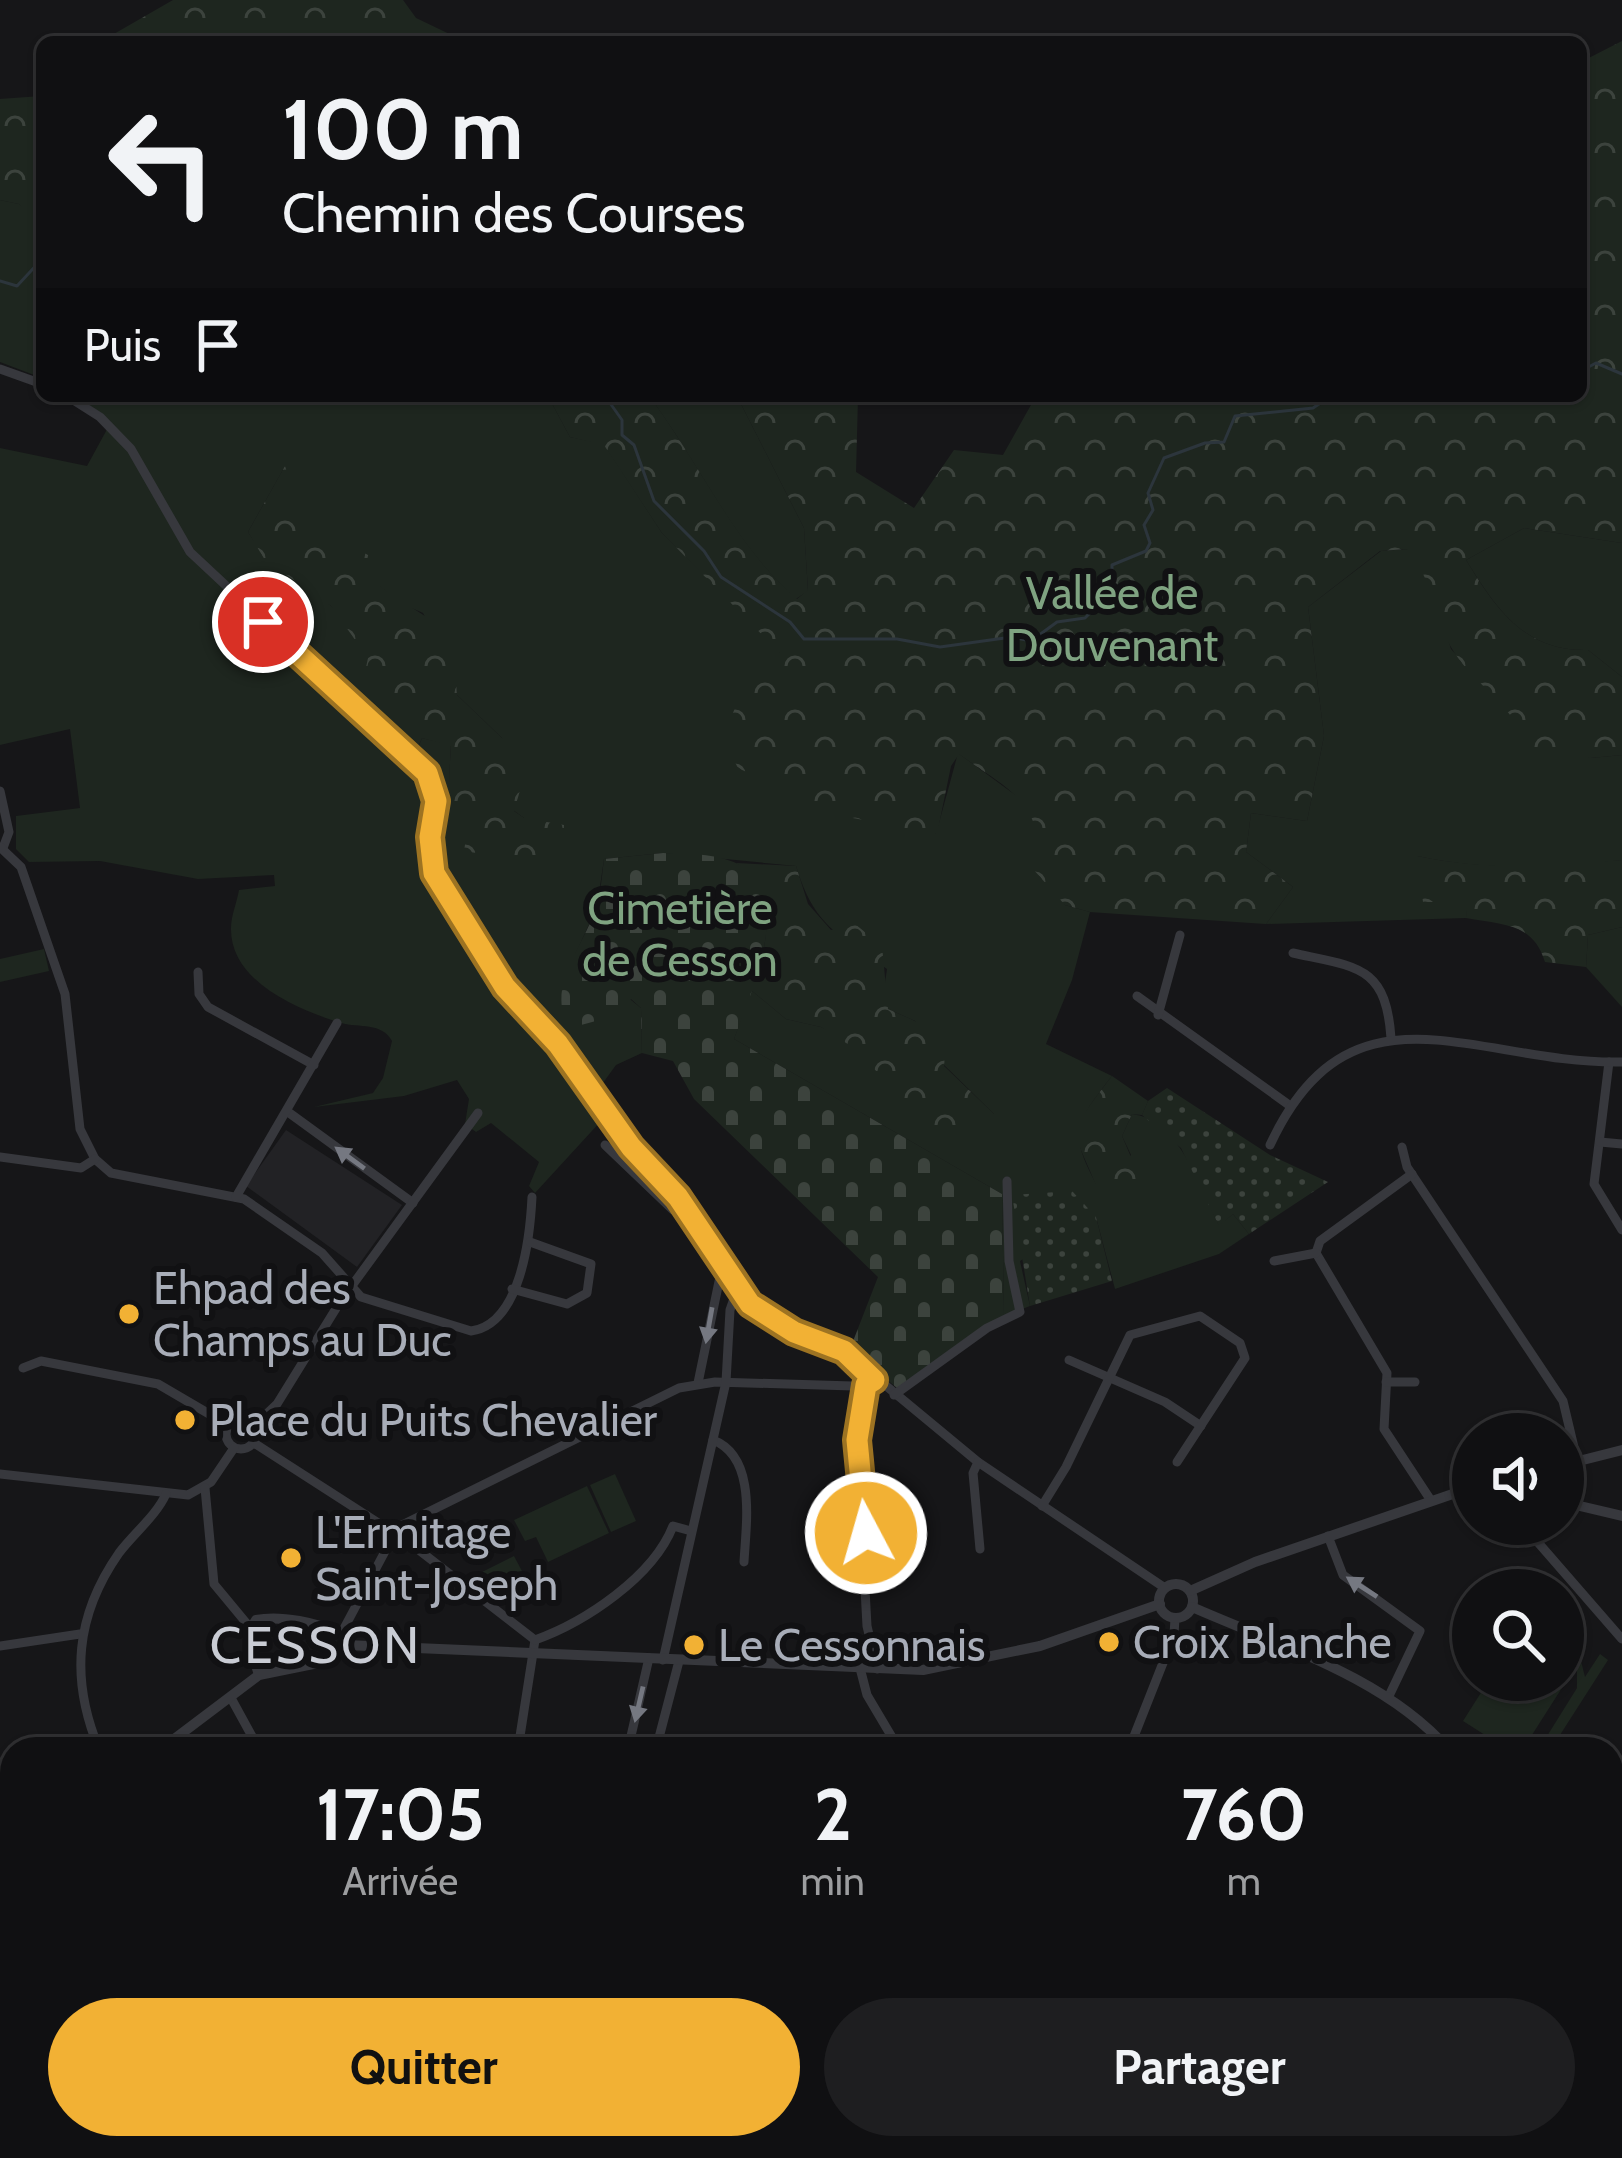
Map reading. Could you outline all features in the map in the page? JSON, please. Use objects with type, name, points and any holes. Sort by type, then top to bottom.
[{"type":"street","points":[[0,369],[36,382]]},
{"type":"street","points":[[76,402],[100,417],[131,449],[190,552],[427,773],[436,801],[430,837],[434,873],[458,918],[505,987],[574,1065],[631,1147],[691,1216],[737,1290],[764,1315],[844,1351],[870,1382],[894,1394],[978,1462],[1165,1588]]},
{"type":"street","points":[[0,791],[9,832],[2,847],[21,867],[65,994],[80,1129],[95,1159],[111,1173],[260,1206],[322,1253],[350,1289],[471,1331],[494,1320],[526,1264],[532,1197]]},
{"type":"street","points":[[1158,1015],[1180,935]]},
{"type":"street","points":[[1293,953],[1345,964],[1374,979],[1384,991],[1391,1038]]},
{"type":"street","points":[[197,972],[199,994],[208,1007],[314,1065]]},
{"type":"street","points":[[1137,996],[1289,1105]]},
{"type":"street","points":[[236,1197],[337,1023]]},
{"type":"street","points":[[1270,1145],[1289,1105],[1328,1063],[1391,1038],[1622,1062]]},
{"type":"street","points":[[1609,1063],[1594,1184],[1622,1230]]},
{"type":"street","points":[[288,1112],[412,1204]]},
{"type":"street","points":[[254,1442],[254,1426],[277,1404],[350,1289],[478,1113]]},
{"type":"street","points":[[1600,1142],[1622,1144]]},
{"type":"street","points":[[605,1145],[673,1210],[691,1216]]},
{"type":"street","points":[[1402,1147],[1412,1174],[1563,1401],[1566,1413]]},
{"type":"street","points":[[0,1157],[81,1168],[95,1159]]},
{"type":"street","points":[[1316,1252],[1320,1241],[1412,1174]]},
{"type":"street","points":[[894,1394],[987,1328],[1020,1312],[1009,1262],[1007,1181]]},
{"type":"street","points":[[512,1289],[567,1304],[586,1293],[591,1264],[530,1243]]},
{"type":"street","points":[[1274,1261],[1316,1252]]},
{"type":"street","points":[[1316,1252],[1387,1372],[1384,1429],[1430,1499]]},
{"type":"street","points":[[698,1383],[722,1267]]},
{"type":"street","points":[[632,1737],[691,1531],[726,1382],[730,1310],[737,1290]]},
{"type":"street","points":[[1042,1506],[1130,1335],[1200,1316],[1240,1343],[1245,1358],[1177,1462]]},
{"type":"street","points":[[1069,1360],[1109,1375],[1201,1426]]},
{"type":"street","points":[[23,1368],[41,1361],[154,1383],[195,1401],[228,1425]]},
{"type":"street","points":[[177,1737],[260,1675],[323,1661],[343,1640],[392,1531],[698,1383],[870,1382]]},
{"type":"street","points":[[870,1382],[857,1440],[866,1599],[877,1669]]},
{"type":"street","points":[[1386,1382],[1415,1382]]},
{"type":"street","points":[[228,1425],[242,1419],[254,1426]]},
{"type":"street","points":[[228,1425],[226,1438],[234,1448]]},
{"type":"street","points":[[712,1440],[730,1451],[745,1485],[744,1562]]},
{"type":"street","points":[[260,1675],[249,1650],[248,1625],[214,1584],[205,1488],[234,1448],[254,1442],[392,1531],[534,1646]]},
{"type":"street","points":[[1584,1458],[1622,1450]]},
{"type":"street","points":[[978,1462],[973,1474],[980,1549]]},
{"type":"street","points":[[0,1474],[166,1494],[205,1488]]},
{"type":"street","points":[[1190,1591],[1452,1493]]},
{"type":"street","points":[[96,1737],[78,1669],[80,1634],[106,1574],[166,1494]]},
{"type":"street","points":[[1584,1507],[1622,1516]]},
{"type":"street","points":[[520,1737],[534,1646],[637,1576],[661,1550],[673,1526],[691,1531]]},
{"type":"street","points":[[1328,1536],[1343,1575],[1420,1630],[1388,1698]]},
{"type":"street","points":[[1543,1545],[1622,1639]]},
{"type":"street","points":[[1165,1588],[1178,1584],[1190,1591]]},
{"type":"street","points":[[1160,1604],[1165,1588]]},
{"type":"street","points":[[1190,1591],[1192,1607]]},
{"type":"street","points":[[248,1625],[269,1617],[343,1640],[534,1646],[679,1661],[939,1670],[1063,1639],[1160,1604]]},
{"type":"street","points":[[1160,1604],[1175,1618]]},
{"type":"street","points":[[1192,1607],[1388,1698],[1438,1737]]},
{"type":"street","points":[[1175,1618],[1192,1607]]},
{"type":"street","points":[[1135,1737],[1174,1635],[1175,1618]]},
{"type":"street","points":[[0,1646],[80,1634]]},
{"type":"street","points":[[659,1737],[679,1661]]},
{"type":"street","points":[[860,1668],[867,1695],[892,1737]]},
{"type":"street","points":[[231,1698],[252,1737]]},
{"type":"shaded area","points":[[286,1130],[402,1205],[357,1267],[246,1186]]},
{"type":"green space","points":[[173,0],[403,0],[416,18],[454,36],[110,36]]},
{"type":"green space","name":"Vallée de Douvenant","points":[[1622,41],[1622,543],[1524,528],[1466,560],[1515,624],[1547,644],[1588,650],[1622,677],[1622,755],[1590,758],[1526,749],[1514,721],[1454,652],[1424,576],[1407,549],[1380,551],[1308,607],[1324,736],[1307,821],[1251,813],[1246,852],[1293,887],[1266,924],[1090,912],[1065,905],[1033,869],[1035,828],[1020,800],[959,754],[951,766],[937,834],[837,815],[738,768],[723,739],[748,674],[780,653],[662,533],[604,445],[570,437],[551,402],[653,402],[755,555],[797,599],[808,590],[804,528],[740,402],[858,402],[856,472],[914,508],[954,450],[1003,455],[1033,402],[1587,402],[1587,59]]},
{"type":"green space","points":[[36,96],[36,225],[19,204],[0,200],[0,99]]},
{"type":"green space","points":[[0,200],[19,204],[36,220],[36,376],[0,362]]},
{"type":"green space","points":[[85,402],[551,402],[570,437],[604,444],[662,533],[773,644],[936,834],[958,753],[1029,805],[1065,905],[1090,912],[1072,980],[1046,1044],[1112,1076],[1090,1106],[1080,1130],[1079,1142],[1089,1170],[1099,1189],[1131,1155],[1122,1136],[1132,1114],[1148,1119],[1163,1128],[1186,1158],[1219,1225],[1233,1214],[1249,1234],[1219,1254],[1115,1289],[1096,1217],[1020,1261],[1030,1306],[1004,1316],[1002,1194],[734,1039],[751,990],[786,1019],[821,1027],[994,1114],[944,1065],[915,1021],[888,1009],[883,996],[887,969],[820,916],[796,866],[663,853],[604,859],[597,907],[575,955],[641,1008],[642,1053],[616,1065],[600,1087],[613,1108],[535,1193],[529,1186],[539,1162],[491,1123],[476,1132],[465,1124],[469,1099],[457,1080],[404,1096],[314,1107],[373,1093],[383,1078],[392,1041],[376,1028],[341,1023],[287,1001],[242,964],[231,928],[239,890],[275,886],[274,875],[198,879],[100,861],[29,862],[16,849],[16,816],[80,808],[70,729],[0,745],[0,448],[87,466],[111,422]],"holes":[[[284,468],[295,501],[316,534],[400,603],[423,613],[455,675],[457,695],[502,738],[513,810],[524,818],[449,782],[451,745],[422,738],[417,750],[345,621],[257,546],[248,532]]]},
{"type":"green space","points":[[653,402],[740,402],[804,528],[808,591],[796,599],[754,554]]},
{"type":"green space","points":[[285,466],[300,506],[314,527],[346,554],[359,550],[386,565],[379,585],[444,633],[455,656],[457,695],[528,763],[514,811],[524,818],[564,825],[563,861],[526,861],[464,851],[468,826],[451,800],[451,746],[422,738],[416,751],[361,691],[368,658],[331,606],[265,560],[248,532]]},
{"type":"green space","points":[[1524,528],[1622,543],[1622,677],[1588,650],[1546,644],[1529,635],[1501,610],[1477,578],[1466,560]]},
{"type":"green space","points":[[1408,549],[1430,579],[1451,649],[1521,723],[1590,758],[1622,755],[1622,860],[1520,867],[1417,856],[1468,902],[1466,918],[1266,924],[1293,887],[1246,852],[1251,813],[1307,821],[1324,736],[1308,607],[1381,551]]},
{"type":"green space","name":"Cimetière de Cesson","points":[[663,853],[729,860],[756,878],[765,898],[764,947],[734,1039],[1002,1194],[1004,1316],[897,1388],[850,1349],[878,1277],[694,1099],[673,1061],[642,1053],[641,1008],[631,999],[618,1015],[570,1028],[563,1013],[564,983],[596,908],[604,859]]},
{"type":"green space","points":[[1417,856],[1494,865],[1622,860],[1622,927],[1588,935],[1586,967],[1545,962],[1524,932],[1466,918],[1467,902],[1423,902]]},
{"type":"green space","points":[[736,863],[796,866],[808,904],[831,930],[855,924],[882,946],[888,1009],[936,1036],[944,1066],[994,1114],[993,1132],[931,1128],[854,1048],[821,1027],[786,1019],[751,990],[762,958],[765,904],[750,874]]},
{"type":"green space","points":[[1622,927],[1622,1007],[1586,967],[1588,935]]},
{"type":"green space","points":[[44,949],[49,971],[0,982],[0,959]]},
{"type":"green space","points":[[1112,1076],[1148,1101],[1142,1115],[1132,1114],[1122,1136],[1139,1176],[1127,1192],[1100,1195],[1079,1144],[1079,1124]]},
{"type":"green space","points":[[1167,1088],[1270,1155],[1328,1182],[1249,1234],[1233,1214],[1219,1226],[1181,1148],[1142,1115],[1148,1101]]},
{"type":"green space","points":[[1072,1191],[1096,1217],[1112,1281],[1030,1306],[1012,1195]]},
{"type":"green space","points":[[615,1474],[636,1521],[611,1532],[590,1485]]},
{"type":"green space","points":[[587,1486],[609,1533],[548,1562],[536,1537],[525,1541],[514,1520]]},
{"type":"green space","points":[[514,1556],[523,1573],[486,1591],[470,1578]]},
{"type":"green space","points":[[1600,1654],[1608,1660],[1584,1697],[1584,1673],[1585,1677]]},
{"type":"green space","points":[[1476,1701],[1554,1701],[1531,1737],[1488,1737],[1463,1721]]},
{"type":"green space","points":[[1569,1701],[1582,1701],[1559,1737],[1546,1737]]},
{"type":"waterway","points":[[0,281],[17,286],[36,265]]},
{"type":"waterway","points":[[1587,368],[1596,363],[1622,374]]},
{"type":"waterway","points":[[609,402],[622,420],[622,435],[634,445],[654,501],[704,551],[721,577],[790,622],[804,639],[897,639],[940,647],[1012,637],[1031,641],[1057,622],[1085,618],[1091,612],[1090,596],[1112,579],[1112,565],[1146,551],[1150,543],[1144,525],[1153,510],[1148,493],[1164,458],[1205,443],[1224,442],[1235,416],[1313,408],[1322,402]]},
{"type":"place","name":"Ehpad des Champs au Duc","points":[[129,1314]]},
{"type":"place","name":"Place du Puits Chevalier","points":[[185,1420]]},
{"type":"place","name":"L'Ermitage Saint-Joseph","points":[[291,1558]]},
{"type":"place","name":"Croix Blanche","points":[[1109,1642]]},
{"type":"place","name":"Le Cessonnais","points":[[694,1645]]},
{"type":"district","name":"CESSON","points":[[316,1645]]},
{"type":"route","points":[[263,622],[427,773],[436,801],[430,837],[434,873],[458,918],[505,987],[558,1044],[631,1147],[678,1197],[737,1290],[764,1315],[844,1351],[874,1380],[866,1385],[857,1440],[866,1533]]}]
